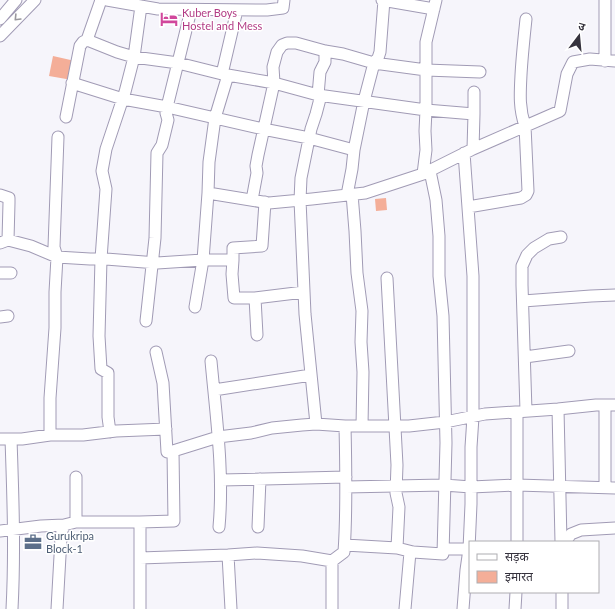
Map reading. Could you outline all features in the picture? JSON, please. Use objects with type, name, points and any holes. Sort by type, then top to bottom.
[{"type":"street","points":[[1,18],[13,0]]},
{"type":"street","points":[[0,36],[35,0]]},
{"type":"street","points":[[66,117],[80,46],[87,40],[101,0]]},
{"type":"street","points":[[107,0],[158,9],[191,10],[267,10],[283,8],[284,0]]},
{"type":"street","points":[[345,546],[397,548],[410,552],[443,554],[446,443],[443,316],[439,276],[439,236],[436,200],[426,172],[425,131],[426,42],[435,5],[383,0],[380,52],[374,63],[364,101],[354,150],[350,194],[356,231],[357,273],[362,311],[362,426]]},
{"type":"street","points":[[208,193],[269,203],[365,193],[426,172],[469,151],[560,111],[567,74],[573,62],[590,59],[610,61],[606,0]]},
{"type":"street","points":[[110,432],[108,417],[108,373],[101,369],[99,336],[101,259],[106,189],[102,171],[106,149],[123,99],[134,56],[141,6]]},
{"type":"street","points":[[146,321],[155,238],[157,153],[162,145],[168,120],[166,113],[167,107],[191,10]]},
{"type":"street","points":[[195,307],[203,260],[209,162],[215,118],[238,10]]},
{"type":"street","points":[[468,207],[521,198],[526,195],[528,191],[529,185],[525,126],[520,103],[522,51],[526,19]]},
{"type":"street","points":[[87,40],[117,52],[225,75],[274,83],[319,95],[426,110],[474,114]]},
{"type":"street","points":[[252,200],[257,173],[256,166],[258,155],[274,83],[273,67],[277,52],[282,45],[287,43],[296,43],[374,63],[426,70],[480,72]]},
{"type":"street","points":[[316,424],[305,314],[300,178],[319,95],[320,72],[325,62],[325,51]]},
{"type":"street","points":[[72,83],[123,99],[309,138],[354,150]]},
{"type":"street","points":[[469,541],[473,417],[473,276],[468,207],[469,151],[474,114],[474,92]]},
{"type":"street","points":[[50,435],[50,398],[55,328],[56,257],[54,247],[58,137]]},
{"type":"street","points":[[0,195],[9,198],[4,242],[31,246],[56,257],[153,262],[233,260]]},
{"type":"street","points":[[265,202],[262,246],[233,248],[232,274],[234,298],[255,298],[304,292]]},
{"type":"street","points":[[517,541],[517,485],[525,357],[522,266],[527,255],[534,248],[549,239],[560,237]]},
{"type":"street","points":[[388,278],[397,465],[397,548]]},
{"type":"street","points":[[523,301],[615,295]]},
{"type":"street","points":[[255,298],[257,335]]},
{"type":"street","points":[[525,357],[568,351]]},
{"type":"street","points":[[156,352],[163,383],[167,452],[218,437],[251,433],[272,428],[316,424],[345,426],[409,426],[445,422],[485,414],[610,405],[610,488],[517,485],[471,487],[444,484],[396,485],[260,479],[221,480]]},
{"type":"street","points":[[211,361],[220,450],[221,510],[219,527]]},
{"type":"street","points":[[214,390],[311,375]]},
{"type":"street","points":[[558,409],[560,541]]},
{"type":"street","points":[[140,558],[228,556],[258,553],[332,560],[344,552],[345,546],[345,426]]},
{"type":"street","points":[[12,609],[14,578],[14,530],[6,439],[22,439],[50,435],[83,435],[166,429]]},
{"type":"street","points":[[0,531],[64,525],[76,522],[174,521],[174,451]]},
{"type":"street","points":[[76,477],[76,522]]},
{"type":"street","points":[[258,527],[260,479]]},
{"type":"street","points":[[140,522],[140,609]]},
{"type":"street","points":[[57,609],[62,531],[64,525]]},
{"type":"street","points":[[566,541],[571,534],[581,530],[615,528]]},
{"type":"street","points":[[443,549],[469,549],[466,570],[464,609]]},
{"type":"street","points":[[405,609],[410,552]]},
{"type":"street","points":[[228,556],[231,609]]},
{"type":"street","points":[[332,560],[332,609]]},
{"type":"street","points":[[515,609],[516,593]]},
{"type":"street","points":[[562,593],[562,609]]},
{"type":"building","points":[[53,56],[75,61],[72,80],[49,76]]},
{"type":"building","points":[[386,198],[387,210],[376,211],[375,199]]},
{"type":"place","name":"Kuber Boys Hostel and Mess","points":[[169,19]]},
{"type":"place","name":"Gurukripa Block-1","points":[[33,542]]}]
